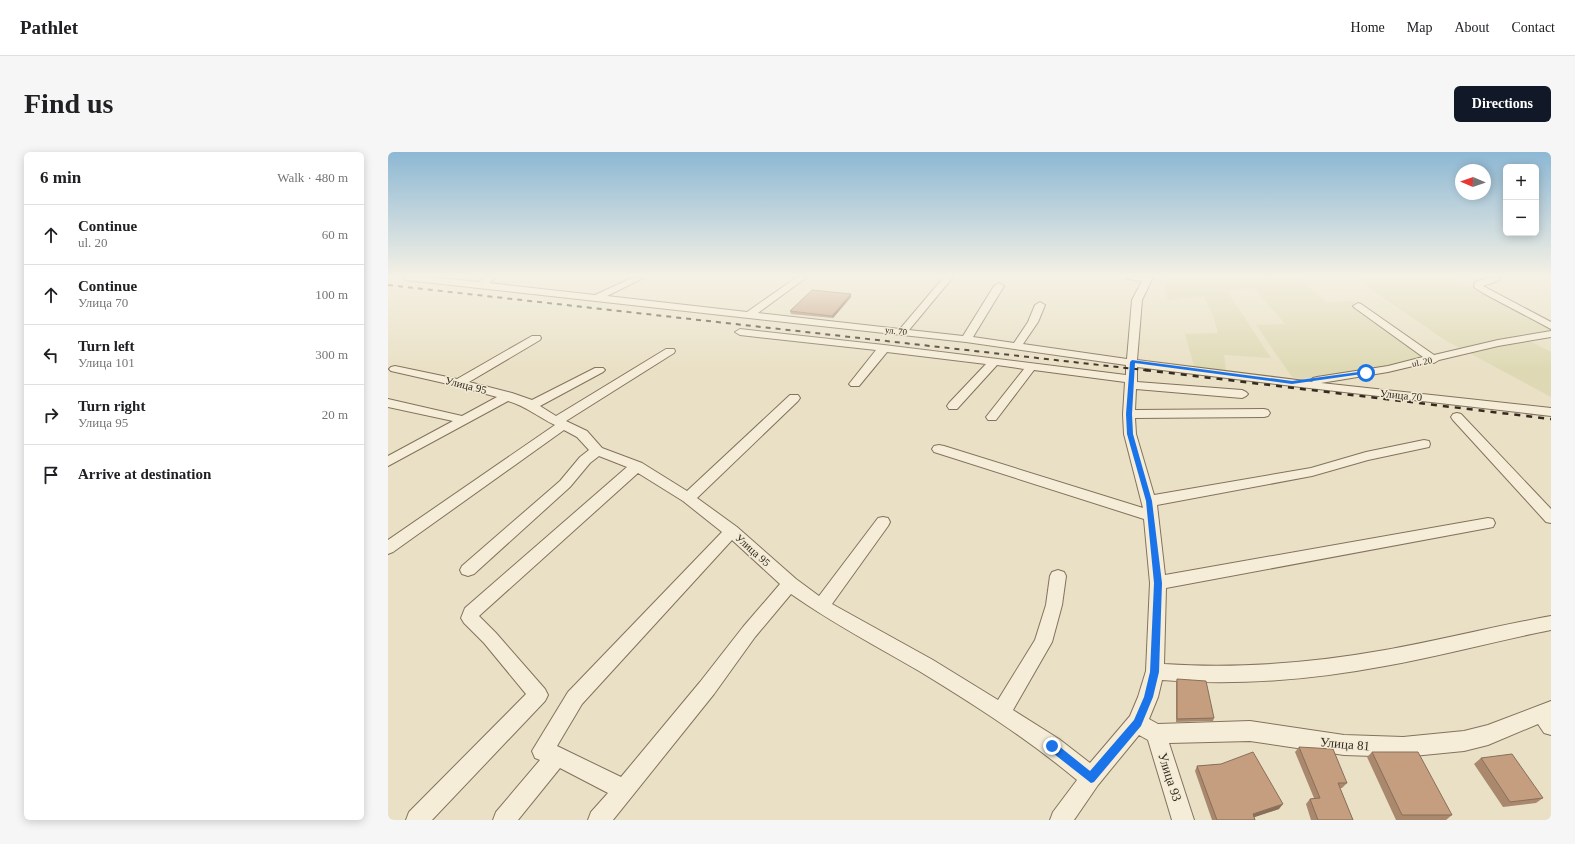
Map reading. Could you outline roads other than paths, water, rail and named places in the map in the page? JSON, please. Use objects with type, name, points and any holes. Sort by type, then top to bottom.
[{"type":"street","name":"ул. 70","points":[[688,308],[966,339],[1048,352],[1132,362]]},
{"type":"street","points":[[749,315],[759,308]]},
{"type":"street","points":[[902,332],[922,308]]},
{"type":"street","points":[[966,339],[985,308]]},
{"type":"street","points":[[1017,346],[1033,322],[1039,308]]},
{"type":"street","points":[[1061,820],[1091,778],[1137,722],[1148,697],[1154,672],[1158,583],[1150,509],[1130,434],[1129,414],[1136,308]]},
{"type":"street","points":[[1361,308],[1434,360]]},
{"type":"street","points":[[1518,308],[1551,326]]},
{"type":"street","points":[[740,332],[884,348],[1031,367],[1130,382],[1242,394]]},
{"type":"street","name":"ul. 20","points":[[1292,383],[1366,373],[1434,360],[1498,343],[1551,334]]},
{"type":"street","points":[[459,383],[536,338]]},
{"type":"street","points":[[856,384],[884,348]]},
{"type":"street","points":[[388,548],[560,423],[670,351]]},
{"type":"street","name":"Улица 70","points":[[1132,362],[1292,383],[1551,412]]},
{"type":"street","points":[[953,406],[993,363]]},
{"type":"street","points":[[992,417],[1031,367]]},
{"type":"street","name":"Улица 95","points":[[395,369],[459,383],[508,396],[532,405],[539,412],[582,434],[597,451],[636,466],[688,498],[732,531],[790,584],[821,606],[872,637],[926,666],[1001,713],[1052,746],[1091,778]]},
{"type":"street","points":[[532,405],[599,370]]},
{"type":"street","points":[[388,462],[508,396]]},
{"type":"street","points":[[688,498],[794,398]]},
{"type":"street","points":[[388,403],[464,420]]},
{"type":"street","points":[[1129,414],[1264,413]]},
{"type":"street","points":[[1457,417],[1551,518]]},
{"type":"street","points":[[938,449],[1150,509],[1312,472],[1366,456],[1424,444]]},
{"type":"street","points":[[468,570],[565,484],[585,460],[597,451]]},
{"type":"street","points":[[417,820],[538,696],[490,638],[472,621],[470,618],[470,613],[636,466]]},
{"type":"street","points":[[821,606],[883,522]]},
{"type":"street","points":[[1158,583],[1488,523]]},
{"type":"street","points":[[623,789],[557,756],[542,751],[575,698],[732,531]]},
{"type":"street","points":[[1001,713],[1043,642],[1049,627],[1058,576]]},
{"type":"street","points":[[599,820],[707,688],[749,632],[790,584]]},
{"type":"street","points":[[1154,672],[1192,675],[1262,674],[1362,663],[1418,652],[1520,628],[1551,623]]},
{"type":"street","name":"Улица 81","points":[[1156,734],[1250,731],[1337,744],[1403,747],[1470,740],[1548,717]]},
{"type":"street","points":[[1137,722],[1156,734]]},
{"type":"street","name":"Улица 93","points":[[1156,734],[1183,820]]},
{"type":"street","points":[[504,820],[557,756]]},
{"type":"railway","points":[[594,308],[1153,371]]},
{"type":"railway","points":[[1145,370],[1551,419]]}]
